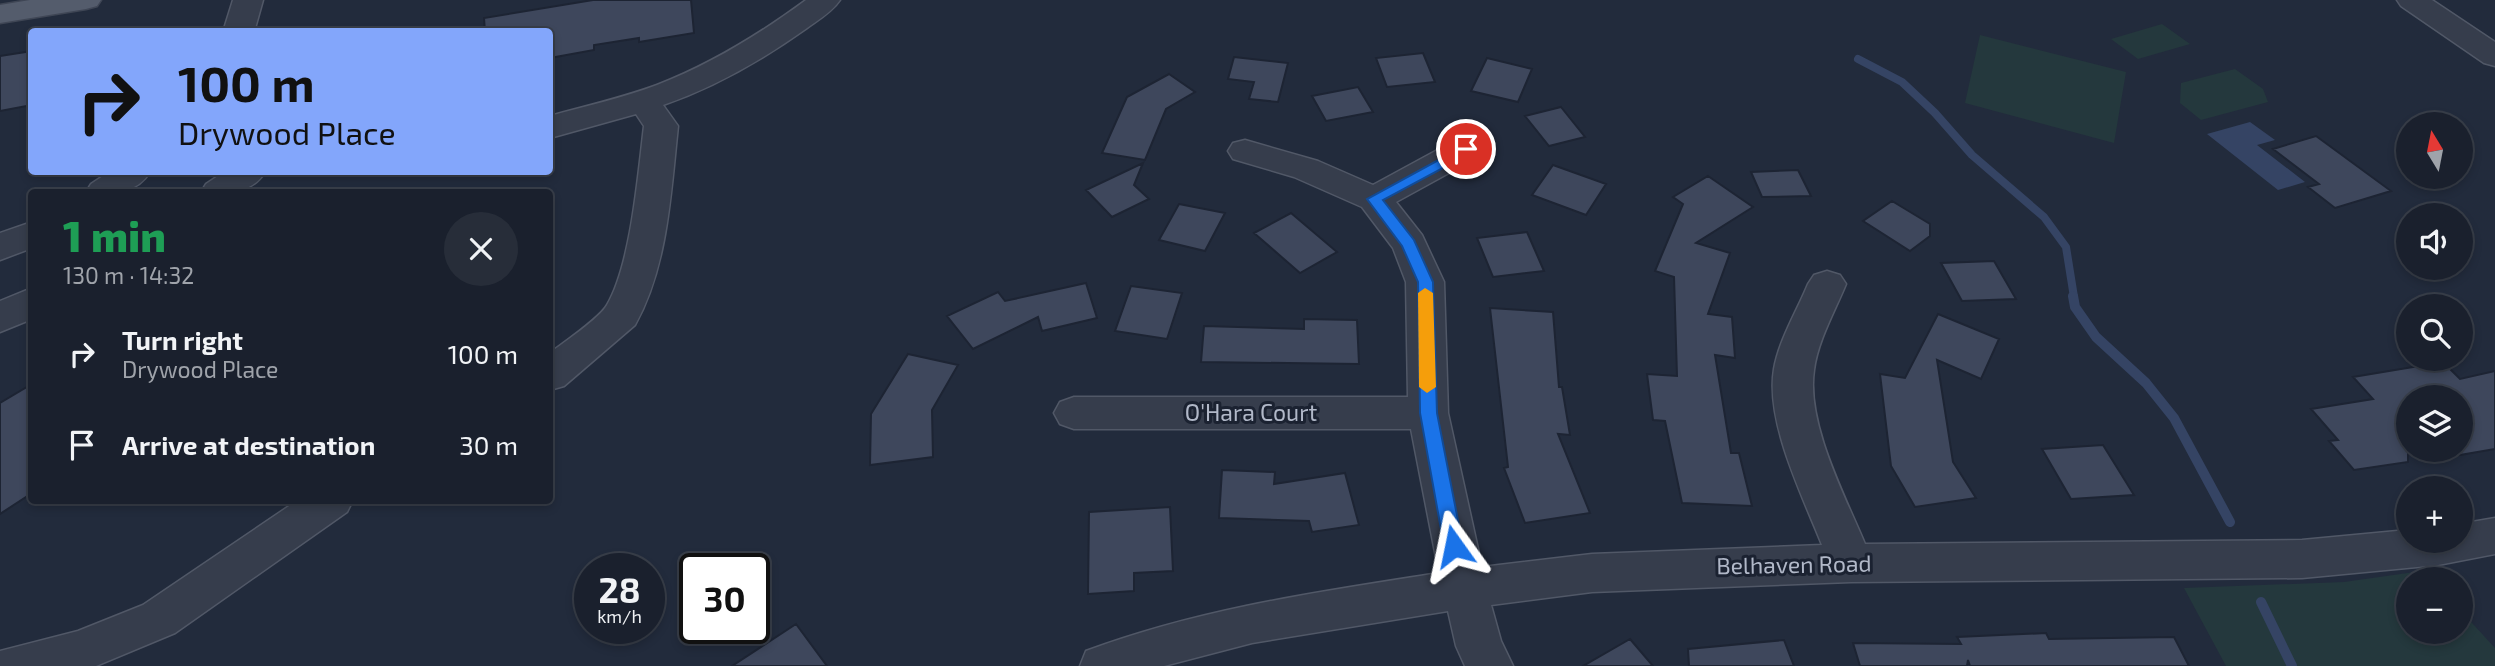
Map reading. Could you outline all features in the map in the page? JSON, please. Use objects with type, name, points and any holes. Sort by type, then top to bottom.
[{"type":"main road","points":[[0,14],[86,0]]},
{"type":"street","points":[[239,28],[248,0]]},
{"type":"street","points":[[553,126],[644,101],[703,77],[749,53],[825,0]]},
{"type":"street","points":[[2412,0],[2495,56]]},
{"type":"street","points":[[553,372],[622,315],[638,274],[653,195],[662,126],[644,101]]},
{"type":"street","points":[[1374,199],[1466,149]]},
{"type":"street","points":[[1245,151],[1306,169],[1374,199],[1409,244],[1425,282],[1428,413],[1463,589],[1479,646],[1490,666]]},
{"type":"street","points":[[108,189],[129,175]]},
{"type":"street","points":[[222,189],[243,175]]},
{"type":"street","points":[[0,247],[28,236]]},
{"type":"street","points":[[1827,284],[1794,370],[1793,394],[1800,430],[1851,563]]},
{"type":"street","points":[[0,318],[28,304]]},
{"type":"street","name":"O'Hara Court","points":[[1074,413],[1428,413]]},
{"type":"street","points":[[16,666],[80,651],[159,619],[326,504]]},
{"type":"street","name":"Belhaven Road","points":[[1103,666],[1174,642],[1252,623],[1463,589],[1605,572],[1851,563],[2302,559],[2438,545],[2495,536]]},
{"type":"green space","points":[[2162,24],[2190,44],[2138,59],[2111,39]]},
{"type":"green space","points":[[1980,35],[2126,72],[2114,143],[1965,103]]},
{"type":"green space","points":[[2235,69],[2263,89],[2268,102],[2201,120],[2180,103],[2181,83]]},
{"type":"green space","points":[[2396,575],[2396,644],[2473,644],[2473,624],[2495,648],[2495,666],[2226,666],[2184,588],[2344,582]]},
{"type":"water","points":[[2250,122],[2275,140],[2257,145],[2305,182],[2278,190],[2207,134]]},
{"type":"building","points":[[593,0],[691,0],[694,33],[639,42],[639,38],[594,45],[594,50],[553,57],[553,28],[485,28],[484,18]]},
{"type":"building","points":[[28,52],[28,106],[0,111],[0,56]]},
{"type":"building","points":[[1423,53],[1435,82],[1387,87],[1376,58]]},
{"type":"building","points":[[1234,57],[1288,63],[1278,102],[1249,99],[1254,82],[1228,79]]},
{"type":"building","points":[[1487,58],[1532,69],[1518,102],[1471,91]]},
{"type":"building","points":[[1169,74],[1195,92],[1166,109],[1145,160],[1102,153],[1127,97]]},
{"type":"building","points":[[1358,87],[1373,112],[1326,121],[1312,96]]},
{"type":"building","points":[[1561,107],[1585,137],[1549,146],[1525,116]]},
{"type":"building","points":[[2316,136],[2391,191],[2335,208],[2308,187],[2319,184],[2273,149]]},
{"type":"building","points":[[1143,163],[1134,185],[1149,199],[1112,217],[1086,190]]},
{"type":"building","points":[[1553,165],[1606,184],[1586,215],[1532,195]]},
{"type":"building","points":[[1798,170],[1811,196],[1762,197],[1751,172]]},
{"type":"building","points":[[1708,176],[1753,207],[1696,243],[1730,253],[1708,314],[1732,317],[1735,358],[1715,355],[1731,453],[1739,453],[1752,506],[1682,503],[1665,421],[1653,420],[1647,374],[1677,376],[1674,277],[1655,271],[1683,204],[1673,197]]},
{"type":"building","points":[[1892,201],[1930,224],[1930,236],[1910,251],[1863,221]]},
{"type":"building","points":[[1179,204],[1225,213],[1205,251],[1159,240]]},
{"type":"building","points":[[1291,213],[1337,252],[1300,273],[1254,233]]},
{"type":"building","points":[[1527,232],[1544,271],[1493,277],[1477,238]]},
{"type":"building","points":[[1994,261],[2016,299],[1962,301],[1941,263]]},
{"type":"building","points":[[1086,283],[1097,318],[1042,331],[1038,317],[973,349],[947,316],[998,292],[1005,301]]},
{"type":"building","points":[[1131,286],[1182,293],[1167,339],[1115,331]]},
{"type":"building","points":[[1490,308],[1553,312],[1559,387],[1562,387],[1570,435],[1558,434],[1590,513],[1525,523],[1504,468],[1508,467]]},
{"type":"building","points":[[1938,314],[1999,339],[1981,379],[1937,360],[1953,462],[1976,498],[1915,507],[1891,466],[1880,374],[1905,378]]},
{"type":"building","points":[[1304,319],[1357,320],[1359,364],[1201,362],[1204,326],[1304,329]]},
{"type":"building","points":[[908,354],[958,365],[932,410],[933,457],[870,465],[871,414]]},
{"type":"building","points":[[2396,370],[2452,371],[2460,379],[2495,371],[2495,449],[2473,453],[2473,385],[2396,385],[2396,462],[2408,462],[2354,470],[2329,441],[2338,440],[2311,409],[2373,399],[2353,377]]},
{"type":"building","points":[[28,386],[28,496],[0,514],[0,403]]},
{"type":"building","points":[[2103,445],[2134,495],[2071,499],[2042,449]]},
{"type":"building","points":[[1222,470],[1275,472],[1274,484],[1345,473],[1359,525],[1312,532],[1309,521],[1219,518]]},
{"type":"building","points":[[1170,507],[1173,571],[1134,573],[1134,591],[1088,594],[1089,512]]},
{"type":"building","points":[[796,624],[827,666],[732,666],[766,644],[770,644],[770,641]]},
{"type":"building","points":[[2046,633],[2049,639],[2174,637],[2189,666],[1970,666],[1968,660],[1967,666],[1860,666],[1853,643],[1961,644],[1957,637]]},
{"type":"building","points":[[1630,639],[1653,666],[1583,666]]},
{"type":"building","points":[[1784,640],[1794,666],[1689,666],[1688,649]]},
{"type":"waterway","points":[[1858,59],[1902,82],[1935,113],[1972,155],[2044,217],[2066,247],[2074,297]]},
{"type":"waterway","points":[[2073,296],[2075,307],[2096,337],[2146,383],[2174,418],[2230,522]]},
{"type":"waterway","points":[[2261,602],[2292,666]]},
{"type":"slow traffic","points":[[1425,293],[1427,387]]},
{"type":"route","points":[[1454,546],[1428,413],[1425,282],[1409,244],[1374,199],[1466,149]]}]
